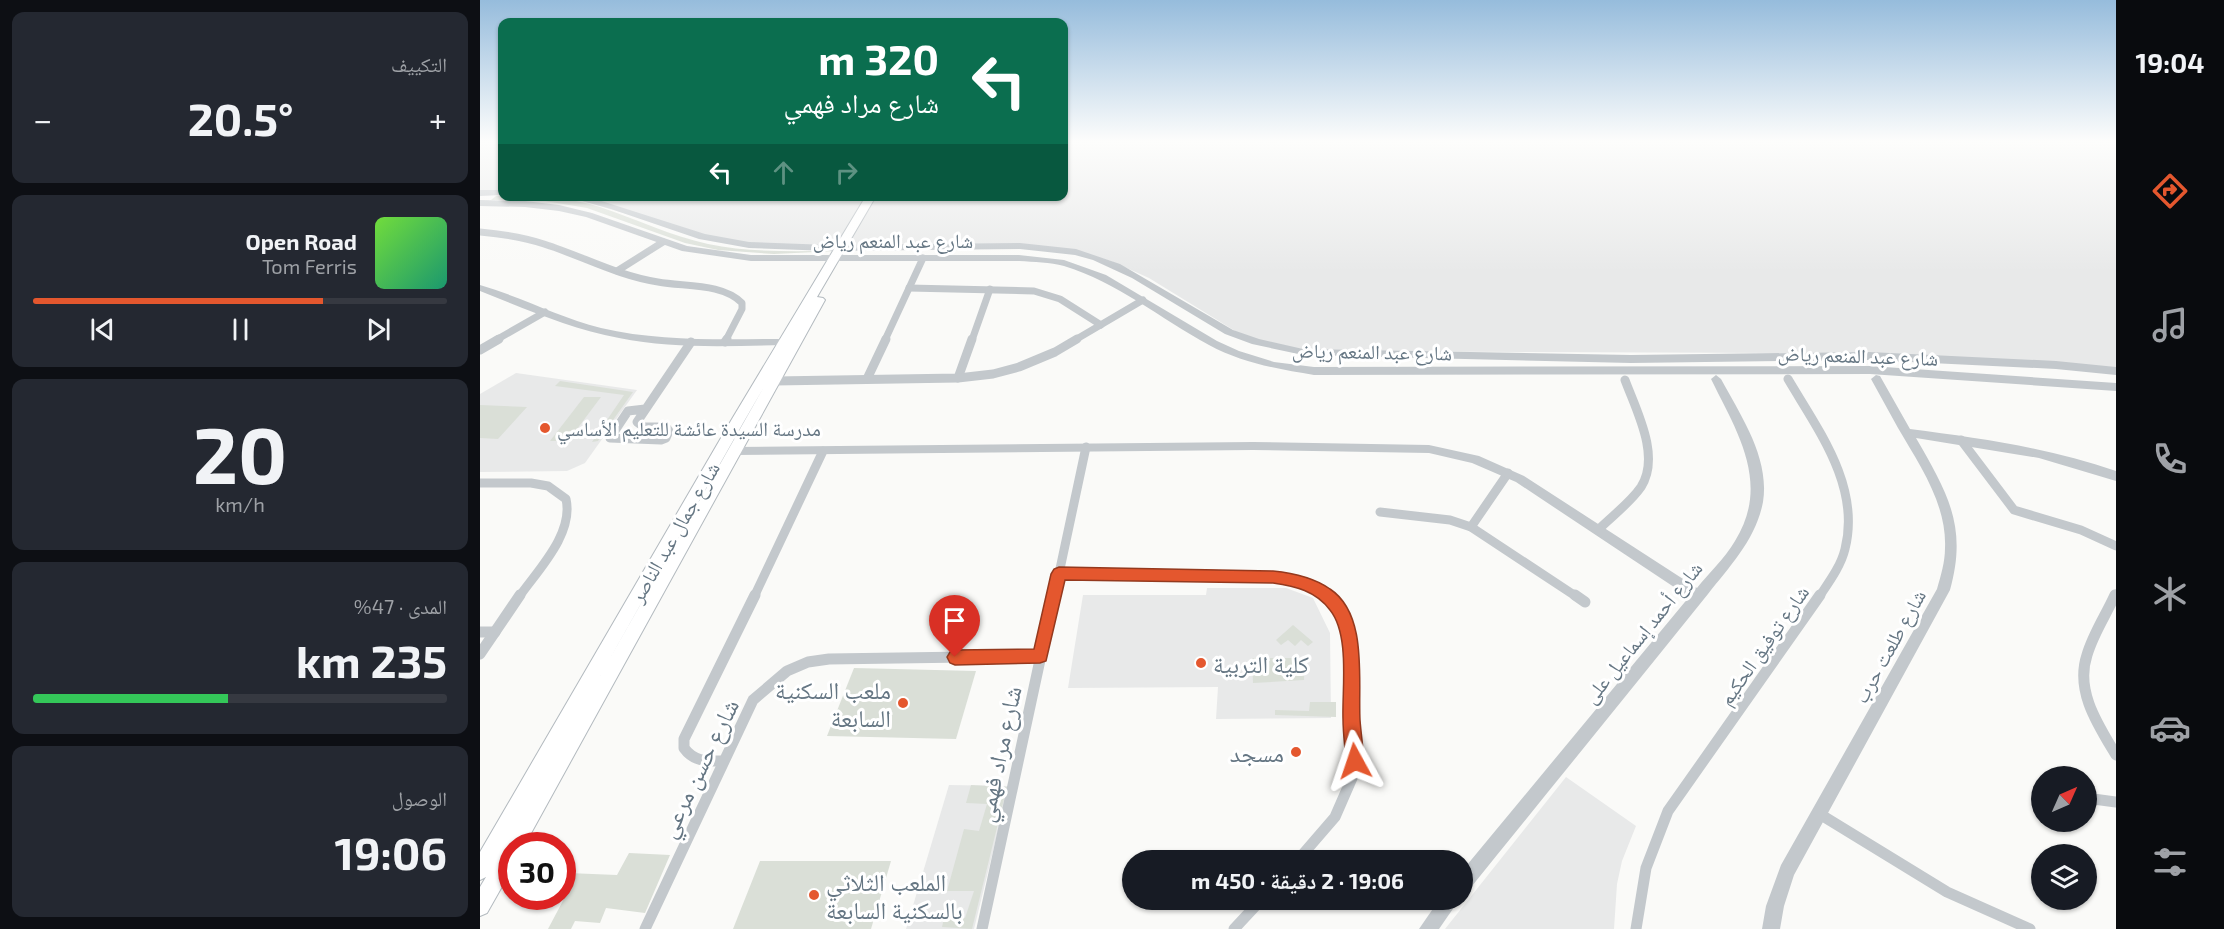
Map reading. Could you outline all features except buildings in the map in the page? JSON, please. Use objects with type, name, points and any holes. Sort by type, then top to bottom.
[{"type":"main road","name":"شارع جمال عبد الناصر","points":[[522,832],[775,381],[868,201]]},
{"type":"main road","name":"شارع جمال عبد الناصر","points":[[480,870],[784,342],[878,201]]},
{"type":"main road","points":[[480,906],[486,886],[498,869]]},
{"type":"street","points":[[480,202],[484,193]]},
{"type":"street","name":"شارع عبد المنعم رياض","points":[[592,201],[693,236],[720,242],[923,258],[1019,258],[1064,263],[1103,277],[1224,348],[1286,368],[1314,371],[1870,370],[2009,383],[2070,383],[2116,387]]},
{"type":"street","name":"شارع عبد المنعم رياض","points":[[480,202],[525,204],[570,210],[663,242],[697,252],[723,256],[1024,246],[1075,252],[1119,267],[1228,331],[1263,344],[1303,352],[1631,359],[1869,356],[2056,365],[2116,371]]},
{"type":"street","points":[[480,232],[513,234],[538,240],[617,270],[659,283],[734,295],[742,303],[742,309],[725,342]]},
{"type":"street","points":[[617,270],[663,242]]},
{"type":"street","points":[[867,379],[923,258]]},
{"type":"street","points":[[480,288],[613,334],[650,340],[691,342],[784,342]]},
{"type":"street","points":[[909,288],[1026,290],[1052,295],[1101,325]]},
{"type":"street","points":[[958,378],[990,289]]},
{"type":"street","points":[[775,381],[958,378],[993,374],[1019,367],[1055,352],[1143,300]]},
{"type":"street","points":[[480,350],[545,312]]},
{"type":"street","points":[[645,409],[628,411],[610,438],[661,440],[666,438],[669,431],[666,427],[644,427],[637,424],[691,342]]},
{"type":"street","points":[[1631,359],[1636,370]]},
{"type":"street","points":[[2056,365],[2070,383]]},
{"type":"street","name":"شارع توفيق الحكيم","points":[[1635,929],[1640,888],[1651,846],[1668,811],[1833,577],[1848,546],[1851,512],[1841,477],[1788,379]]},
{"type":"street","name":"شارع طلعت حرب","points":[[1771,929],[1782,883],[1818,813],[1934,605],[1949,572],[1952,542],[1945,505],[1934,480],[1876,379]]},
{"type":"street","points":[[1598,530],[1641,487],[1649,468],[1647,448],[1625,380]]},
{"type":"street","name":"شارع أحمد إسماعيل على","points":[[1473,872],[1739,546],[1754,520],[1759,499],[1758,477],[1753,455],[1716,380]]},
{"type":"street","points":[[1906,434],[2040,452],[2116,476]]},
{"type":"street","points":[[1960,440],[2014,510],[2081,530],[2116,546]]},
{"type":"street","points":[[735,452],[1086,447],[1418,447],[1464,456],[1508,473],[1699,596]]},
{"type":"street","name":"شارع مراد فهمي","points":[[982,929],[1086,447]]},
{"type":"street","points":[[723,761],[704,761],[692,758],[684,748],[684,739],[823,451]]},
{"type":"street","points":[[1471,527],[1508,473]]},
{"type":"street","points":[[480,654],[561,536],[569,512],[566,499],[548,486],[531,483],[482,486]]},
{"type":"street","points":[[1380,512],[1443,519],[1471,527],[1585,602]]},
{"type":"street","points":[[1059,574],[1286,578],[1307,583],[1332,600],[1344,618],[1350,639],[1355,761],[1353,780],[1342,808],[1306,850]]},
{"type":"street","points":[[2116,594],[2086,655],[2084,672],[2086,692],[2093,714],[2116,755]]},
{"type":"street","points":[[480,632],[495,632]]},
{"type":"street","name":"شارع حسن مرعي","points":[[645,929],[753,700],[777,678],[797,666],[828,659],[1040,656]]},
{"type":"street","points":[[2097,799],[2116,802]]},
{"type":"street","points":[[1818,813],[1951,896],[1998,918],[2030,929]]},
{"type":"street","points":[[1234,929],[1252,910]]},
{"type":"street","points":[[1428,929],[1442,910]]},
{"type":"shaded area","points":[[480,185],[498,185],[498,193],[480,193]]},
{"type":"shaded area","points":[[1068,185],[2116,185],[2116,369],[1780,353],[1295,351],[1240,334],[1149,278],[1111,261],[1090,255],[1030,246],[805,246],[724,242],[582,201],[1068,201]]},
{"type":"shaded area","points":[[545,201],[587,203],[681,237],[724,247],[772,251],[836,251],[774,254],[718,250],[685,243],[587,208]]},
{"type":"shaded area","name":"مدرسة السيدة عائشة للتعليم الأساسي","points":[[516,373],[637,390],[585,463],[567,471],[480,472],[480,394]]},
{"type":"shaded area","points":[[560,381],[633,392],[598,441],[592,442],[624,395],[555,386]]},
{"type":"shaded area","points":[[584,397],[601,397],[568,441],[550,441]]},
{"type":"shaded area","points":[[480,405],[527,407],[498,439],[480,438]]},
{"type":"shaded area","name":"كلية التربية","points":[[1207,588],[1286,588],[1313,598],[1330,633],[1331,718],[1216,719],[1218,687],[1068,688],[1083,595],[1206,595]]},
{"type":"shaded area","points":[[1293,625],[1313,642],[1308,646],[1301,640],[1295,646],[1288,640],[1281,645],[1276,640]]},
{"type":"shaded area","points":[[1305,658],[1304,680],[1253,683],[1252,659]]},
{"type":"shaded area","name":"ملعب السكنية السابعة","points":[[854,668],[976,671],[956,739],[827,736]]},
{"type":"shaded area","points":[[1310,702],[1336,702],[1336,717],[1275,715],[1275,710],[1309,711]]},
{"type":"shaded area","points":[[1566,777],[1636,826],[1622,861],[1617,884],[1614,929],[1445,929],[1460,910],[1473,910],[1473,894]]},
{"type":"shaded area","points":[[949,785],[1009,786],[974,929],[906,929]]},
{"type":"shaded area","points":[[971,785],[1007,787],[972,929],[942,927],[944,918],[965,918],[974,891],[947,891],[964,829],[979,831],[987,804],[966,803]]},
{"type":"shaded area","points":[[629,853],[670,855],[645,913],[606,908],[600,923],[575,921],[571,929],[548,929],[558,910],[576,910],[576,873],[617,875]]},
{"type":"shaded area","name":"الملعب الثلاثي بالسكنية السابعة","points":[[760,861],[891,861],[871,929],[733,929]]},
{"type":"place","name":"مدرسة السيدة عائشة للتعليم الأساسي","points":[[545,428]]},
{"type":"place","name":"كلية التربية","points":[[1201,663]]},
{"type":"place","name":"ملعب السكنية السابعة","points":[[903,703]]},
{"type":"place","name":"مسجد","points":[[1296,752]]},
{"type":"place","name":"الملعب الثلاثي بالسكنية السابعة","points":[[814,895]]},
{"type":"route","points":[[955,657],[1040,656],[1059,574],[1273,577],[1298,580],[1318,589],[1332,600],[1347,626],[1350,639],[1355,761]]}]
